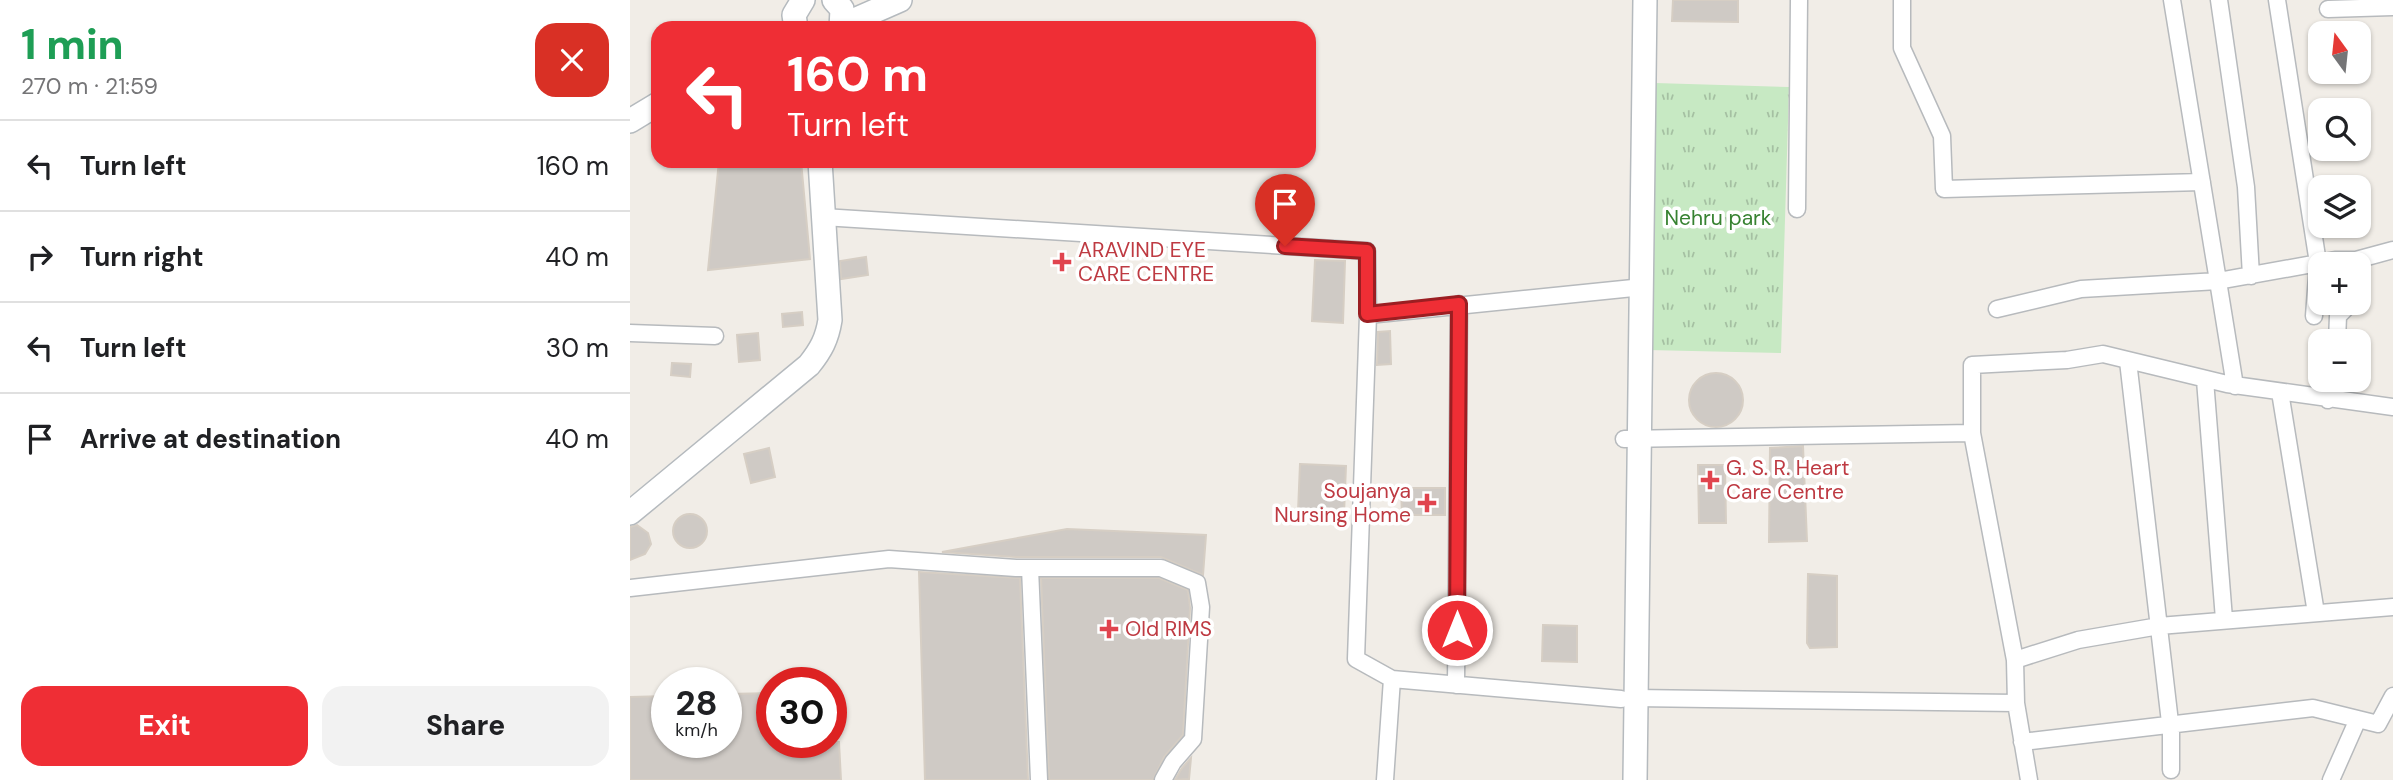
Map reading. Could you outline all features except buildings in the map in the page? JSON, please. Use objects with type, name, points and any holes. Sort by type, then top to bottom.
[{"type":"main road","points":[[795,21],[794,15],[803,0]]},
{"type":"main road","points":[[855,21],[900,0]]},
{"type":"main road","points":[[1633,0],[1636,288]]},
{"type":"main road","points":[[1622,780],[1628,698],[1631,439],[1645,0]]},
{"type":"main road","points":[[839,1],[843,21]]},
{"type":"main road","points":[[630,121],[651,108]]},
{"type":"main road","points":[[630,513],[730,433],[809,365],[820,351],[827,338],[830,320],[820,168]]},
{"type":"main road","points":[[1628,698],[1635,780]]},
{"type":"street","points":[[1797,209],[1799,0]]},
{"type":"street","points":[[1902,0],[1902,48],[1942,136],[1944,189],[2202,182]]},
{"type":"street","points":[[2172,0],[2235,386]]},
{"type":"street","points":[[2219,0],[2246,187],[2251,276]]},
{"type":"street","points":[[2277,0],[2316,252]]},
{"type":"street","points":[[2328,9],[2393,7]]},
{"type":"street","points":[[823,217],[1367,251],[1356,659],[1392,679],[1628,698],[2016,703]]},
{"type":"street","points":[[2371,257],[2393,250]]},
{"type":"street","points":[[1997,309],[2081,289],[2218,281],[2308,265]]},
{"type":"street","points":[[1367,314],[1636,288]]},
{"type":"street","points":[[1457,685],[1459,304]]},
{"type":"street","points":[[630,333],[715,336]]},
{"type":"street","points":[[2029,780],[2016,703],[2015,660],[1972,433],[1972,365],[2067,360],[2103,354],[2235,386],[2393,407]]},
{"type":"street","points":[[2128,362],[2159,626],[2171,769]]},
{"type":"street","points":[[2206,380],[2224,619]]},
{"type":"street","points":[[2280,392],[2316,613]]},
{"type":"street","points":[[2327,392],[2328,400]]},
{"type":"street","points":[[1631,439],[1972,433]]},
{"type":"street","points":[[630,588],[889,559],[1030,568],[1161,568],[1197,583],[1201,607],[1193,738],[1173,762],[1163,780]]},
{"type":"street","points":[[1030,568],[1039,780]]},
{"type":"street","points":[[2015,660],[2078,640],[2159,626],[2393,607]]},
{"type":"street","points":[[1385,780],[1392,679]]},
{"type":"street","points":[[2022,742],[2314,708],[2378,724],[2393,696]]},
{"type":"street","points":[[2332,780],[2358,719]]},
{"type":"green space","name":"Nehru park","points":[[1655,83],[1789,87],[1781,353],[1648,350]]},
{"type":"place","name":"ARAVIND EYE CARE CENTRE","points":[[1062,262]]},
{"type":"place","name":"G. S. R. Heart Care Centre","points":[[1710,480]]},
{"type":"place","name":"Soujanya Nursing Home","points":[[1427,503]]},
{"type":"place","name":"Old RIMS","points":[[1109,629]]},
{"type":"route","points":[[1285,246],[1367,251],[1367,314],[1459,304],[1457,630]]}]
